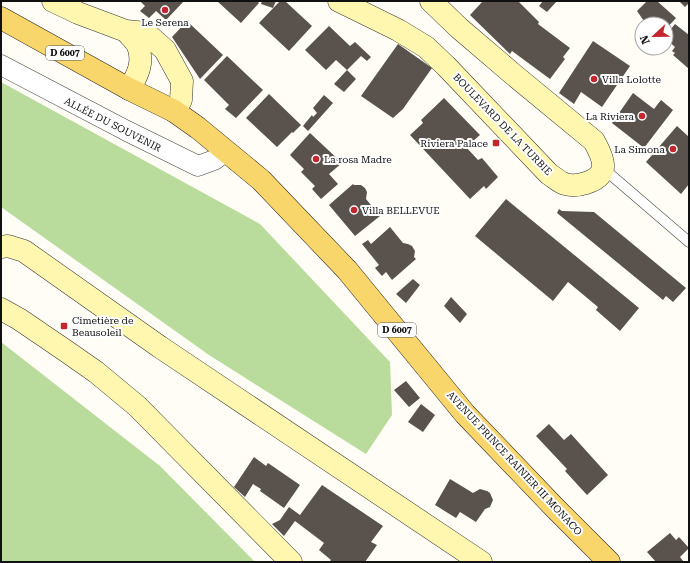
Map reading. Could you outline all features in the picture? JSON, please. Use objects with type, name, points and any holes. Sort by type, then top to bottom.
[{"type":"main road","name":"AVENUE PRINCE RAINIER III MONACO","points":[[1,18],[174,111],[198,128],[261,180],[348,270],[465,414],[554,508],[609,562]]},
{"type":"street","points":[[52,1],[78,13],[126,31],[146,32],[164,50],[182,82],[180,100],[174,111]]},
{"type":"street","name":"BOULEVARD DE LA TURBIE","points":[[339,1],[398,30],[426,47],[549,174],[565,184],[578,185],[593,181],[604,169]]},
{"type":"street","points":[[431,1],[459,28],[594,141],[602,155],[604,169]]},
{"type":"street","points":[[126,31],[138,45],[141,64],[137,76],[129,88]]},
{"type":"street","name":"ALLÉE DU SOUVENIR","points":[[1,65],[120,128],[198,166],[214,160],[226,151]]},
{"type":"street","points":[[1,247],[8,246],[24,251],[160,347],[481,562]]},
{"type":"street","points":[[1,309],[19,319],[96,372],[136,406],[291,562]]},
{"type":"lane","points":[[604,169],[689,242]]},
{"type":"green space","points":[[1,82],[260,224],[390,362],[392,415],[366,454],[209,355],[1,207]]},
{"type":"green space","points":[[1,342],[160,466],[255,562],[1,562]]},
{"type":"building","name":"Le Serena","points":[[140,1],[184,1],[166,20],[156,11],[149,18],[140,11],[145,6]]},
{"type":"building","points":[[217,1],[257,1],[259,3],[241,23]]},
{"type":"building","points":[[262,1],[276,1],[273,8],[261,4]]},
{"type":"building","points":[[280,1],[285,1],[312,26],[289,51],[259,23]]},
{"type":"building","points":[[483,1],[518,1],[539,22],[538,24],[570,48],[563,57],[565,59],[550,79],[512,51],[510,54],[470,15]]},
{"type":"building","points":[[543,1],[557,1],[547,12],[539,6]]},
{"type":"building","points":[[647,1],[657,1],[674,16],[640,16],[637,11]]},
{"type":"building","points":[[679,1],[689,1],[689,3],[685,7]]},
{"type":"building","points":[[187,21],[223,55],[200,79],[172,37]]},
{"type":"building","points":[[675,24],[689,35],[689,69],[674,56]]},
{"type":"building","points":[[329,26],[350,46],[355,42],[371,57],[367,61],[361,56],[347,70],[336,60],[326,70],[305,50]]},
{"type":"building","name":"Villa Lolotte","points":[[593,41],[630,66],[602,107],[581,92],[574,104],[559,93]]},
{"type":"building","points":[[398,44],[432,68],[403,109],[393,118],[361,96]]},
{"type":"building","points":[[227,56],[263,90],[236,118],[225,109],[229,105],[204,80]]},
{"type":"building","points":[[347,70],[356,79],[344,92],[334,84]]},
{"type":"building","name":"La Riviera","points":[[633,93],[654,109],[661,100],[673,110],[644,148],[612,123]]},
{"type":"building","points":[[269,94],[301,125],[277,147],[246,118]]},
{"type":"building","points":[[324,95],[333,103],[308,131],[303,126],[312,115],[313,117],[317,113],[313,108]]},
{"type":"building","points":[[444,98],[480,135],[466,147],[478,160],[482,158],[498,177],[486,189],[484,186],[470,199],[410,135],[423,123],[421,120]]},
{"type":"building","name":"La Simona","points":[[677,126],[689,137],[689,184],[681,194],[646,162]]},
{"type":"building","name":"La rosa Madre","points":[[310,133],[342,163],[329,174],[338,184],[321,199],[312,189],[315,186],[301,172],[304,169],[290,155]]},
{"type":"building","name":"Villa BELLEVUE","points":[[353,184],[361,185],[365,188],[367,192],[366,199],[380,216],[355,236],[329,205]]},
{"type":"building","points":[[506,199],[639,308],[620,331],[596,310],[598,307],[568,282],[553,301],[475,236]]},
{"type":"building","points":[[559,209],[562,211],[594,212],[686,288],[673,302],[666,296],[663,300],[557,213]]},
{"type":"building","points":[[390,227],[403,243],[412,246],[415,251],[414,257],[416,259],[392,280],[386,272],[382,276],[375,268],[379,265],[362,244],[368,240],[371,244]]},
{"type":"building","points":[[413,279],[420,285],[406,303],[396,294]]},
{"type":"building","points":[[451,297],[467,314],[460,323],[444,306]]},
{"type":"building","points":[[406,381],[420,398],[409,407],[394,390]]},
{"type":"building","points":[[421,404],[435,415],[423,432],[408,422]]},
{"type":"building","points":[[549,424],[564,440],[571,434],[608,475],[587,495],[565,471],[567,469],[536,436]]},
{"type":"building","points":[[254,457],[266,466],[268,463],[300,485],[284,508],[260,491],[261,489],[253,484],[245,497],[234,487]]},
{"type":"building","points":[[450,479],[473,493],[480,489],[490,493],[493,500],[490,507],[485,509],[476,522],[460,512],[456,518],[435,505]]},
{"type":"building","points":[[322,485],[383,526],[371,542],[377,545],[365,562],[329,562],[331,560],[319,550],[324,543],[295,521],[284,536],[272,524],[280,520],[289,507],[300,515]]},
{"type":"building","points":[[670,533],[676,540],[679,537],[689,548],[680,557],[684,562],[656,562],[647,552]]},
{"type":"place","name":"Le Serena","points":[[165,10]]},
{"type":"place","name":"Villa Lolotte","points":[[594,79]]},
{"type":"place","name":"La Riviera","points":[[642,116]]},
{"type":"place","name":"Riviera Palace","points":[[496,143]]},
{"type":"place","name":"La Simona","points":[[673,149]]},
{"type":"place","name":"La rosa Madre","points":[[316,159]]},
{"type":"place","name":"Villa BELLEVUE","points":[[354,210]]},
{"type":"place","name":"Cimetière de Beausoleil","points":[[64,326]]}]
